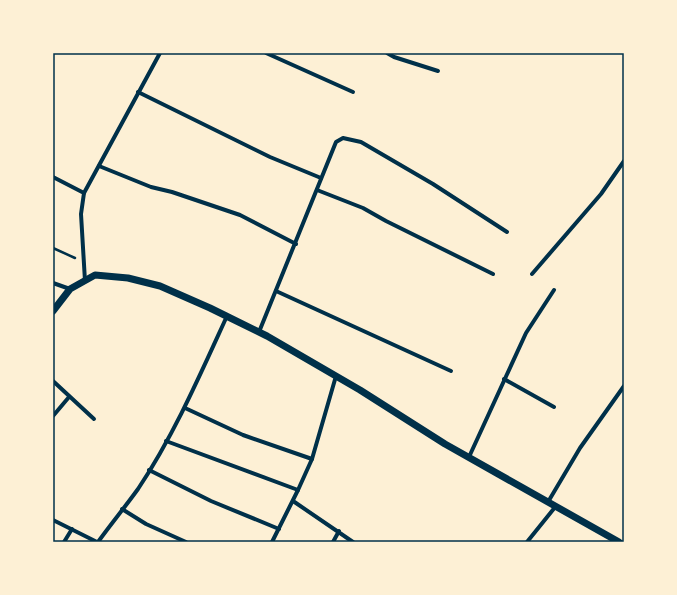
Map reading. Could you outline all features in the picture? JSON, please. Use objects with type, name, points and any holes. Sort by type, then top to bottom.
[{"type":"street","points":[[85,280],[81,214],[84,193],[159,54],[153,53]]},
{"type":"street","points":[[266,53],[353,92]]},
{"type":"street","points":[[387,53],[394,57],[438,71]]},
{"type":"street","points":[[138,92],[270,157],[321,178]]},
{"type":"street","points":[[259,332],[296,244],[336,142],[343,138],[350,138],[361,142],[433,184],[507,232]]},
{"type":"street","points":[[532,274],[601,194],[624,161]]},
{"type":"street","points":[[99,166],[151,187],[172,192],[240,216],[296,244]]},
{"type":"street","points":[[53,177],[84,193]]},
{"type":"street","points":[[317,190],[363,208],[493,274]]},
{"type":"street","points":[[53,311],[70,289],[95,275],[135,280],[160,286],[259,332],[336,376],[469,457],[619,542]]},
{"type":"street","points":[[53,283],[70,289]]},
{"type":"street","points":[[469,457],[526,334],[554,290]]},
{"type":"street","points":[[276,291],[451,371]]},
{"type":"street","points":[[53,520],[97,542],[122,510],[149,470],[185,408],[227,316]]},
{"type":"street","points":[[272,542],[312,459],[336,376]]},
{"type":"street","points":[[504,379],[554,407]]},
{"type":"street","points":[[53,381],[68,397],[94,419]]},
{"type":"street","points":[[548,502],[580,448],[624,386]]},
{"type":"street","points":[[53,416],[68,397]]},
{"type":"street","points":[[185,408],[243,434],[312,459]]},
{"type":"street","points":[[166,441],[298,490]]},
{"type":"street","points":[[149,470],[212,501],[279,529]]},
{"type":"street","points":[[293,501],[353,542]]},
{"type":"street","points":[[527,542],[556,506]]},
{"type":"street","points":[[122,510],[146,524],[186,542]]},
{"type":"street","points":[[64,542],[72,529]]},
{"type":"street","points":[[334,542],[339,531]]},
{"type":"path","points":[[53,248],[85,262]]}]
